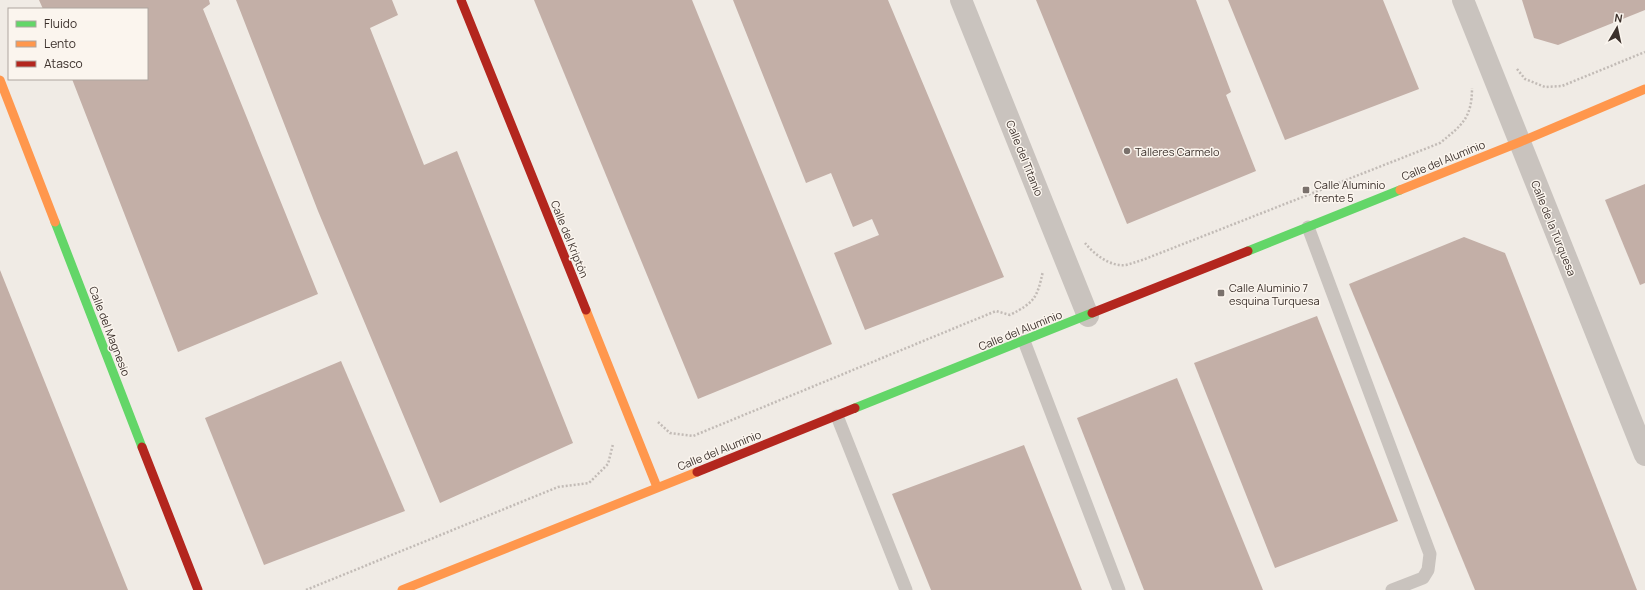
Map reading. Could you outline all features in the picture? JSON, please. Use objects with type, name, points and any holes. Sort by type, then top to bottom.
[{"type":"street","name":"Calle del Kriptón","points":[[461,0],[657,487]]},
{"type":"street","name":"Calle del Titanio","points":[[961,0],[1088,316]]},
{"type":"street","name":"Calle de la Turquesa","points":[[1463,0],[1645,455]]},
{"type":"street","name":"Calle del Magnesio","points":[[0,80],[198,590]]},
{"type":"street","name":"Calle del Aluminio","points":[[402,590],[1520,142],[1645,89]]},
{"type":"lane","points":[[1308,227],[1430,554],[1428,570],[1423,578],[1392,590]]},
{"type":"lane","points":[[1024,341],[1119,590]]},
{"type":"lane","points":[[836,416],[906,590]]},
{"type":"path","points":[[1516,68],[1525,79],[1545,87],[1562,86],[1645,52]]},
{"type":"path","points":[[1085,242],[1093,253],[1108,262],[1125,265],[1145,259],[1440,143],[1461,126],[1471,108],[1471,83]]},
{"type":"path","points":[[657,420],[670,432],[693,436],[996,311],[1010,315],[1030,305],[1040,288],[1044,268]]},
{"type":"path","points":[[306,590],[558,487],[589,483],[608,464],[613,446],[612,440]]},
{"type":"building","points":[[39,0],[209,0],[210,4],[203,9],[318,294],[178,352],[72,80],[148,80],[148,8],[43,8]]},
{"type":"building","points":[[236,0],[392,0],[398,15],[370,28],[424,165],[457,151],[573,443],[440,503],[318,211]]},
{"type":"building","points":[[534,0],[692,0],[832,344],[698,399]]},
{"type":"building","points":[[733,0],[888,0],[1004,277],[865,330],[834,253],[879,235],[872,219],[853,227],[831,173],[806,183]]},
{"type":"building","points":[[1036,0],[1196,0],[1231,92],[1226,95],[1256,171],[1127,224]]},
{"type":"building","points":[[1228,0],[1383,0],[1419,89],[1285,140]]},
{"type":"building","points":[[1522,0],[1645,0],[1645,10],[1558,45],[1534,38]]},
{"type":"building","points":[[1645,184],[1645,283],[1640,285],[1605,200]]},
{"type":"building","points":[[1464,237],[1505,253],[1637,590],[1475,590],[1349,284]]},
{"type":"building","points":[[0,270],[128,590],[0,590]]},
{"type":"building","points":[[1317,316],[1398,521],[1275,568],[1194,363]]},
{"type":"building","points":[[341,361],[405,511],[264,565],[205,418]]},
{"type":"building","points":[[1177,378],[1263,590],[1144,590],[1077,418]]},
{"type":"building","points":[[1024,445],[1082,590],[931,590],[892,494]]},
{"type":"traffic: fast","points":[[1248,251],[1400,190]]},
{"type":"traffic: fast","points":[[55,222],[142,447]]},
{"type":"traffic: fast","points":[[855,408],[1092,313]]},
{"type":"traffic: slow","points":[[0,80],[55,222]]},
{"type":"traffic: slow","points":[[1400,190],[1520,142],[1645,89]]},
{"type":"traffic: slow","points":[[586,310],[657,487]]},
{"type":"traffic: slow","points":[[402,590],[697,472]]},
{"type":"traffic: jam","points":[[461,0],[586,310]]},
{"type":"traffic: jam","points":[[1092,313],[1248,251]]},
{"type":"traffic: jam","points":[[697,472],[855,408]]},
{"type":"traffic: jam","points":[[142,447],[198,590]]},
{"type":"place","name":"Talleres Carmelo","points":[[1127,151]]},
{"type":"place","name":"Calle Aluminio frente 5","points":[[1306,190]]},
{"type":"place","name":"Calle Aluminio 7 esquina Turquesa","points":[[1221,293]]}]
